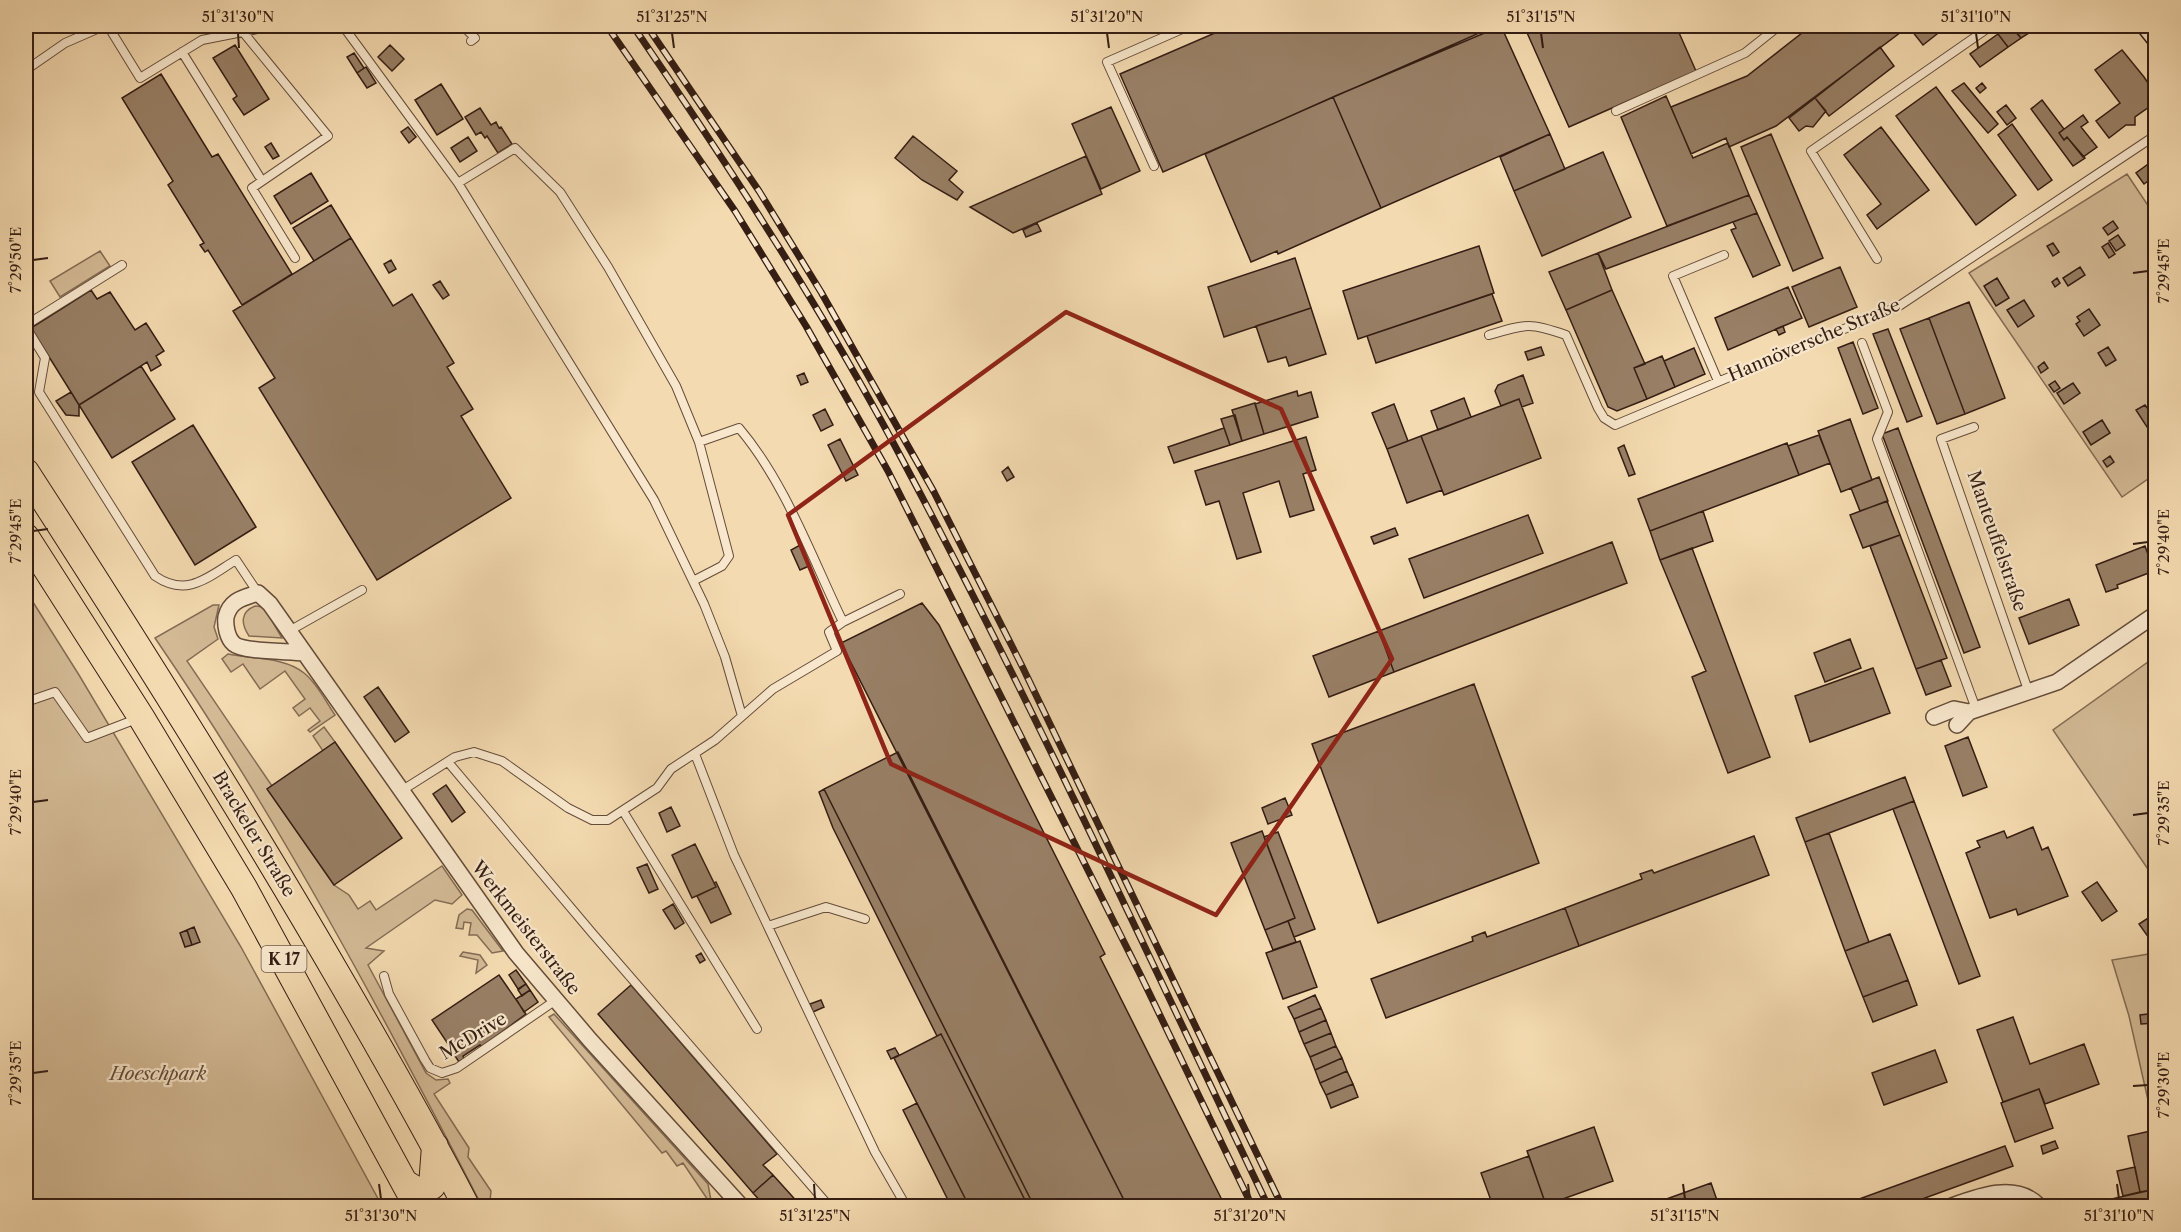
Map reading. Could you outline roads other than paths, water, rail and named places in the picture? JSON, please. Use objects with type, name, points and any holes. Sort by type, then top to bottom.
[{"type":"highway","name":"Brackeler Straße","points":[[26,472],[258,838],[435,1145],[466,1206]]},
{"type":"highway","name":"Brackeler Straße","points":[[26,537],[141,717],[250,898],[417,1206]]},
{"type":"highway","points":[[404,1182],[414,1190],[424,1191],[432,1186],[435,1145]]},
{"type":"main road","points":[[2148,26],[2156,36]]},
{"type":"street","name":"Werkmeisterstraße","points":[[258,593],[270,604],[516,953],[741,1206]]},
{"type":"street","points":[[258,593],[238,599],[229,608],[225,621],[228,635],[234,644],[244,648],[304,653]]},
{"type":"street","points":[[1934,717],[1954,709],[1972,710],[2057,682],[2156,614]]},
{"type":"street","points":[[1957,725],[1972,710]]},
{"type":"street","points":[[1952,1206],[2001,1193],[2016,1193],[2039,1206]]},
{"type":"lane","points":[[26,70],[65,43],[106,26],[141,78],[202,40],[273,26]]},
{"type":"lane","points":[[343,26],[458,183],[654,500],[693,581],[725,657],[742,716]]},
{"type":"lane","points":[[463,26],[475,38],[471,41]]},
{"type":"lane","points":[[1154,166],[1107,62],[1189,26]]},
{"type":"lane","points":[[1616,111],[1745,53],[1779,26]]},
{"type":"lane","points":[[1877,259],[1810,151],[1991,26]]},
{"type":"lane","points":[[243,32],[328,136],[252,188],[295,258]]},
{"type":"lane","points":[[182,52],[259,176]]},
{"type":"lane","name":"Hannöversche Straße","points":[[1489,335],[1518,326],[1538,325],[1566,335],[1598,408],[1604,418],[1615,425],[1899,306],[2156,135]]},
{"type":"lane","points":[[458,183],[515,148],[560,192],[608,267],[676,386],[699,442],[729,556],[722,566],[693,581]]},
{"type":"lane","points":[[1718,381],[1673,276],[1724,255]]},
{"type":"lane","points":[[122,266],[26,326],[45,358],[39,392],[155,576],[168,585],[184,587],[198,583],[236,560],[258,593]]},
{"type":"lane","points":[[1862,343],[1888,412],[1876,439],[1972,710]]},
{"type":"lane","name":"Manteuffelstraße","points":[[1974,427],[1941,439],[2028,690]]},
{"type":"lane","points":[[699,442],[739,428],[750,441],[771,473],[843,622]]},
{"type":"lane","points":[[289,631],[362,590]]},
{"type":"lane","points":[[401,791],[463,753],[474,752],[502,761],[568,808],[592,820],[608,820],[657,788],[671,769],[695,754],[773,689],[837,651],[829,632],[843,622],[900,594]]},
{"type":"lane","points":[[26,702],[55,692],[87,738],[121,727],[141,717]]},
{"type":"lane","points":[[695,754],[734,855],[875,1152],[906,1206]]},
{"type":"lane","points":[[448,762],[585,926],[829,1206]]},
{"type":"lane","points":[[623,812],[757,1029]]},
{"type":"lane","points":[[768,926],[826,907],[865,919]]},
{"type":"lane","name":"McDrive","points":[[384,976],[388,994],[425,1060],[435,1072],[448,1072],[457,1068],[556,1000]]},
{"type":"railway","points":[[607,26],[735,211],[806,326],[888,471],[1141,976],[1252,1206]]},
{"type":"railway","points":[[633,26],[774,239],[841,349],[903,461],[1044,738],[1268,1206]]},
{"type":"railway","points":[[647,26],[759,191],[821,292],[934,492],[1022,666],[1282,1206]]},
{"type":"park label","name":"Hoeschpark","points":[[158,1074]]}]
